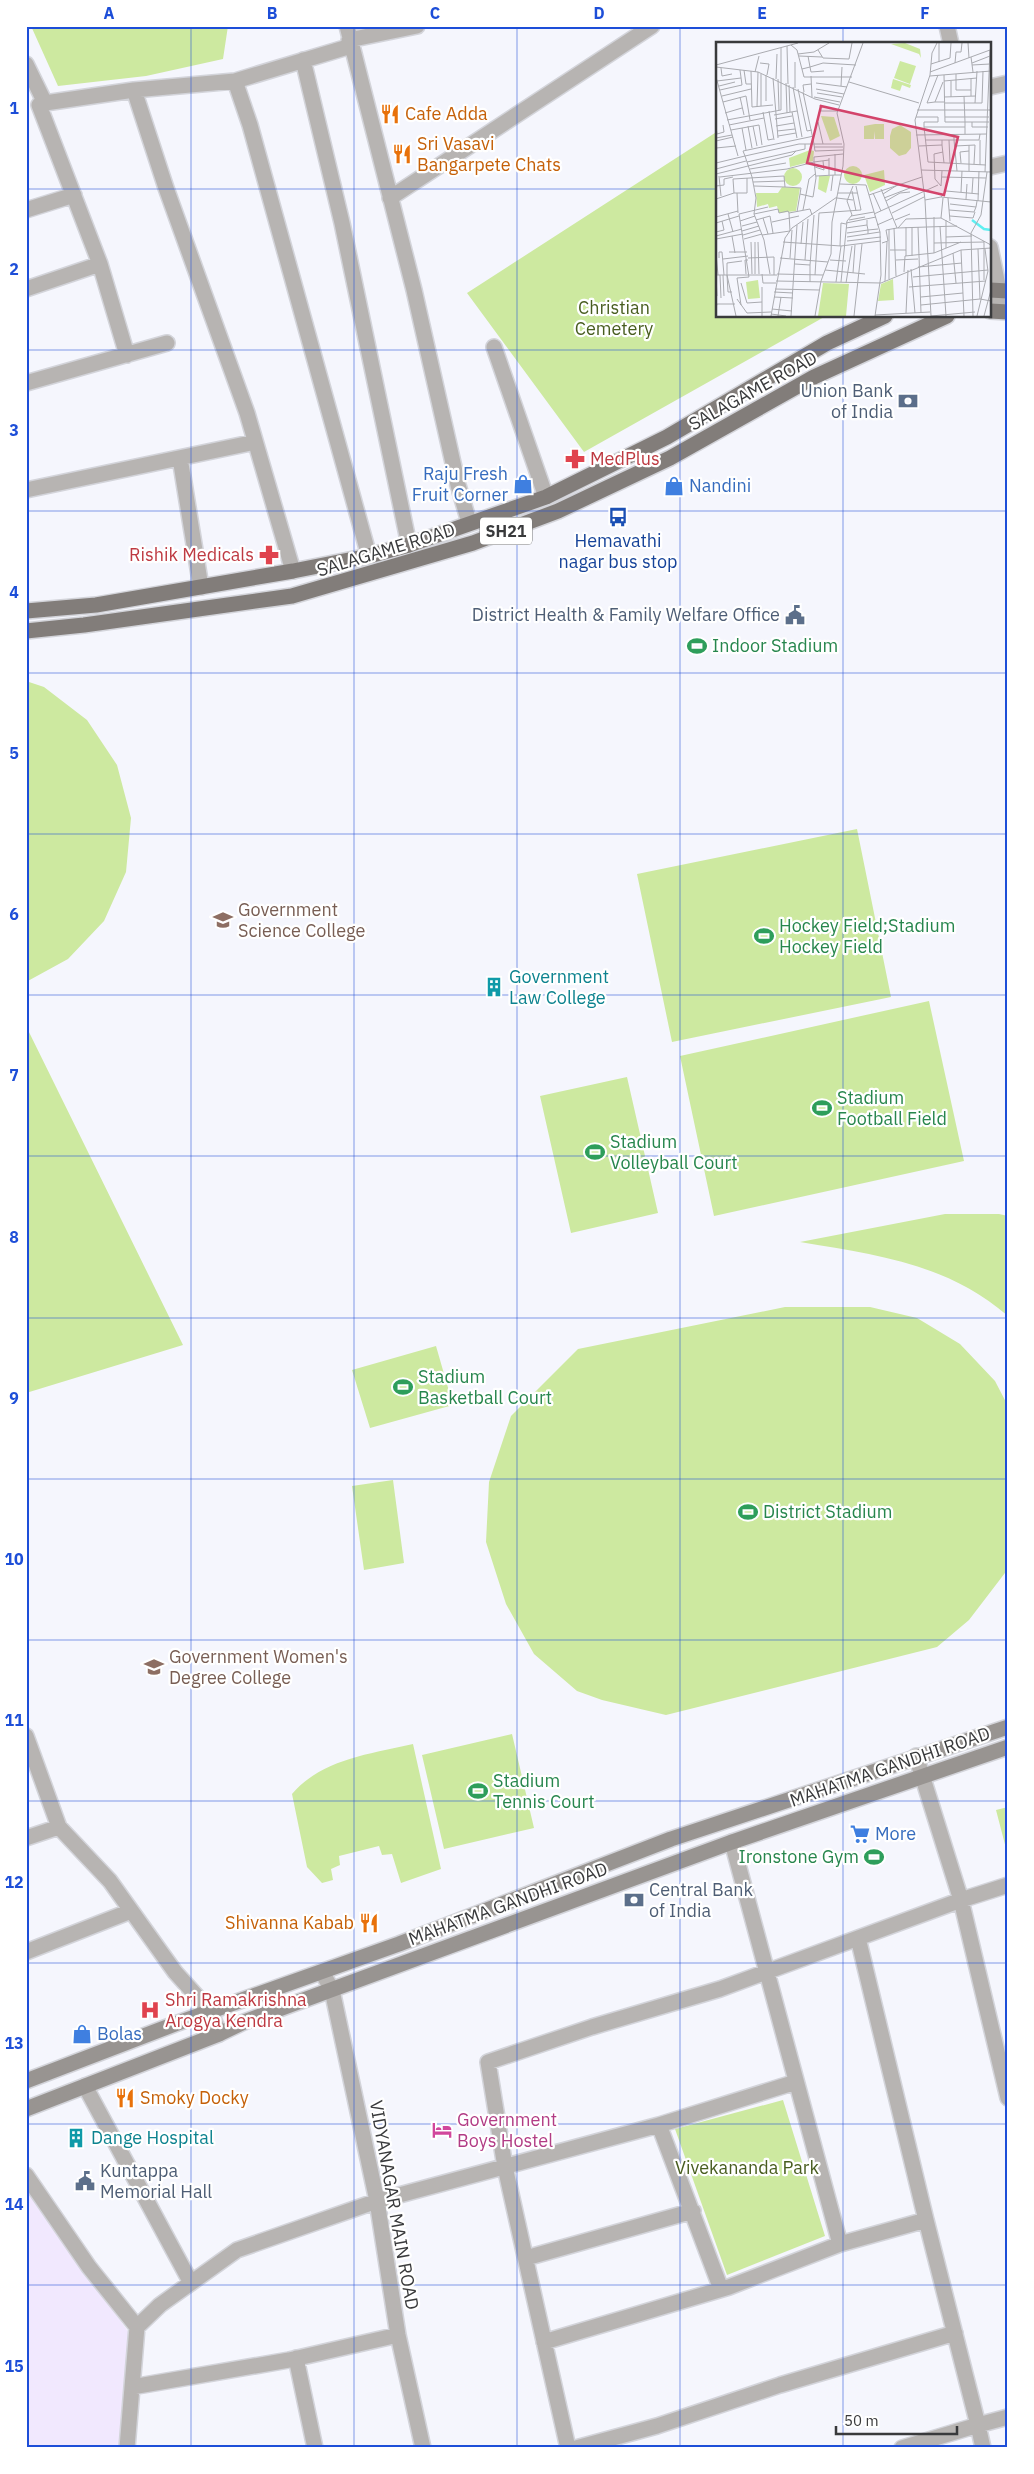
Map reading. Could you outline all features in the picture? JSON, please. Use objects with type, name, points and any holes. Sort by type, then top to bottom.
[{"type":"main road","points":[[26,611],[96,605],[201,587],[369,556],[409,545],[469,522],[546,497],[667,438],[827,343],[882,318]]},
{"type":"main road","name":"SALAGAME ROAD","points":[[26,631],[84,625],[292,596],[473,543],[558,511],[670,458],[814,377],[943,318]]},
{"type":"street","points":[[37,106],[134,90],[234,81],[303,60],[349,37],[417,26]]},
{"type":"street","points":[[390,198],[652,26]]},
{"type":"street","points":[[947,26],[951,42]]},
{"type":"street","points":[[349,37],[414,290],[458,485],[469,522]]},
{"type":"street","points":[[303,60],[342,223],[409,545]]},
{"type":"street","points":[[26,64],[37,106],[100,264],[127,355]]},
{"type":"street","points":[[234,81],[250,125],[369,556]]},
{"type":"street","points":[[992,87],[1008,83]]},
{"type":"street","points":[[134,90],[255,442],[293,571]]},
{"type":"street","points":[[992,167],[1008,163]]},
{"type":"street","points":[[26,210],[74,195]]},
{"type":"street","points":[[992,257],[999,290],[999,311]]},
{"type":"street","points":[[26,289],[100,264]]},
{"type":"street","points":[[26,383],[167,343]]},
{"type":"street","points":[[494,348],[546,497]]},
{"type":"street","points":[[26,490],[255,442]]},
{"type":"street","points":[[180,458],[201,587]]},
{"type":"street","name":"MAHATMA GANDHI ROAD","points":[[26,2081],[322,1972],[621,1858],[916,1756],[1008,1727]]},
{"type":"street","points":[[26,1736],[59,1826],[110,1881],[175,1972],[210,2012],[219,2034]]},
{"type":"street","name":"MAHATMA GANDHI ROAD","points":[[26,2110],[219,2034],[244,2022],[626,1880],[922,1775],[1008,1747]]},
{"type":"street","points":[[916,1756],[961,1900],[1008,2098]]},
{"type":"street","points":[[26,1838],[59,1826]]},
{"type":"street","points":[[732,1842],[840,2244]]},
{"type":"street","points":[[621,1858],[626,1880]]},
{"type":"street","points":[[568,2448],[505,2166],[488,2062],[592,2027],[720,1989],[961,1900],[1008,1885]]},
{"type":"street","points":[[26,1952],[131,1911]]},
{"type":"street","points":[[858,1938],[983,2448]]},
{"type":"street","name":"VIDYANAGAR MAIN ROAD","points":[[322,1972],[332,1990],[377,2201],[398,2335],[423,2448]]},
{"type":"street","points":[[127,2448],[137,2327],[160,2305],[236,2250],[377,2201],[659,2125],[796,2082]]},
{"type":"street","points":[[85,2086],[190,2283]]},
{"type":"street","points":[[659,2125],[722,2289]]},
{"type":"street","points":[[26,2175],[89,2267],[137,2327]]},
{"type":"street","points":[[526,2258],[693,2211]]},
{"type":"street","points":[[544,2342],[722,2289],[840,2244],[926,2220]]},
{"type":"street","points":[[576,2448],[657,2426],[780,2385],[954,2333]]},
{"type":"street","points":[[132,2386],[296,2358],[398,2335]]},
{"type":"street","points":[[296,2358],[315,2448]]},
{"type":"street","points":[[902,2448],[1008,2417]]},
{"type":"shaded area","points":[[26,2184],[129,2333],[120,2448],[26,2448]]},
{"type":"green space","points":[[31,26],[228,26],[223,59],[146,76],[58,86]]},
{"type":"green space","name":"Christian Cemetery","points":[[716,132],[716,318],[822,318],[584,452],[467,293]]},
{"type":"green space","points":[[26,681],[44,687],[87,720],[117,765],[131,818],[126,872],[104,921],[68,959],[26,982]]},
{"type":"green space","name":"Hockey Field;Stadium Hockey Field","points":[[857,829],[891,997],[672,1042],[637,874]]},
{"type":"green space","name":"Stadium Football Field","points":[[929,1001],[964,1161],[714,1216],[680,1056]]},
{"type":"green space","points":[[26,1026],[183,1345],[26,1393]]},
{"type":"green space","points":[[627,1077],[658,1213],[571,1233],[540,1096]]},
{"type":"green space","points":[[945,1214],[999,1214],[1008,1216],[1008,1316],[984,1298],[960,1284],[910,1264],[883,1257],[800,1242]]},
{"type":"green space","name":"District Stadium","points":[[785,1307],[870,1307],[917,1318],[960,1344],[995,1381],[1008,1406],[1008,1569],[969,1620],[937,1647],[666,1715],[602,1700],[577,1691],[534,1654],[506,1604],[486,1542],[489,1482],[511,1416],[578,1349]]},
{"type":"green space","name":"Stadium Basketball Court","points":[[436,1346],[453,1405],[370,1428],[352,1370]]},
{"type":"green space","points":[[393,1480],[404,1563],[364,1570],[352,1486]]},
{"type":"green space","name":"Stadium Tennis Court","points":[[512,1734],[534,1828],[444,1849],[422,1755]]},
{"type":"green space","points":[[413,1744],[441,1869],[401,1883],[392,1854],[382,1855],[379,1846],[339,1856],[340,1865],[331,1869],[333,1880],[322,1883],[307,1867],[292,1794],[304,1782],[332,1765],[364,1755]]},
{"type":"green space","points":[[1008,1807],[1008,1856],[996,1810]]},
{"type":"green space","name":"Vivekananda Park","points":[[783,2100],[825,2236],[727,2275],[675,2129]]},
{"type":"place","name":"Cafe Adda","points":[[390,114]]},
{"type":"place","name":"Sri Vasavi Bangarpete Chats","points":[[402,154]]},
{"type":"place","name":"Union Bank of India","points":[[908,401]]},
{"type":"place","name":"MedPlus","points":[[575,459]]},
{"type":"place","name":"Raju Fresh Fruit Corner","points":[[523,484]]},
{"type":"place","name":"Nandini","points":[[674,486]]},
{"type":"place","name":"Hemavathi nagar bus stop","points":[[618,517]]},
{"type":"place","name":"Rishik Medicals","points":[[269,555]]},
{"type":"place","name":"District Health & Family Welfare Office","points":[[795,615]]},
{"type":"place","name":"Indoor Stadium","points":[[697,646]]},
{"type":"place","name":"Government Science College","points":[[223,920]]},
{"type":"place","name":"Hockey Field;Stadium Hockey Field","points":[[764,936]]},
{"type":"place","name":"Government Law College","points":[[494,987]]},
{"type":"place","name":"Stadium Football Field","points":[[822,1108]]},
{"type":"place","name":"Stadium Volleyball Court","points":[[595,1152]]},
{"type":"place","name":"Stadium Basketball Court","points":[[403,1387]]},
{"type":"place","name":"District Stadium","points":[[748,1512]]},
{"type":"place","name":"Government Women's Degree College","points":[[154,1667]]},
{"type":"place","name":"Stadium Tennis Court","points":[[478,1791]]},
{"type":"place","name":"More","points":[[860,1834]]},
{"type":"place","name":"Ironstone Gym","points":[[874,1857]]},
{"type":"place","name":"Central Bank of India","points":[[634,1900]]},
{"type":"place","name":"Shivanna Kabab","points":[[369,1923]]},
{"type":"place","name":"Shri Ramakrishna Arogya Kendra","points":[[150,2010]]},
{"type":"place","name":"Bolas","points":[[82,2034]]},
{"type":"place","name":"Smoky Docky","points":[[125,2098]]},
{"type":"place","name":"Government Boys Hostel","points":[[442,2130]]},
{"type":"place","name":"Dange Hospital","points":[[76,2138]]},
{"type":"place","name":"Kuntappa Memorial Hall","points":[[85,2181]]}]
